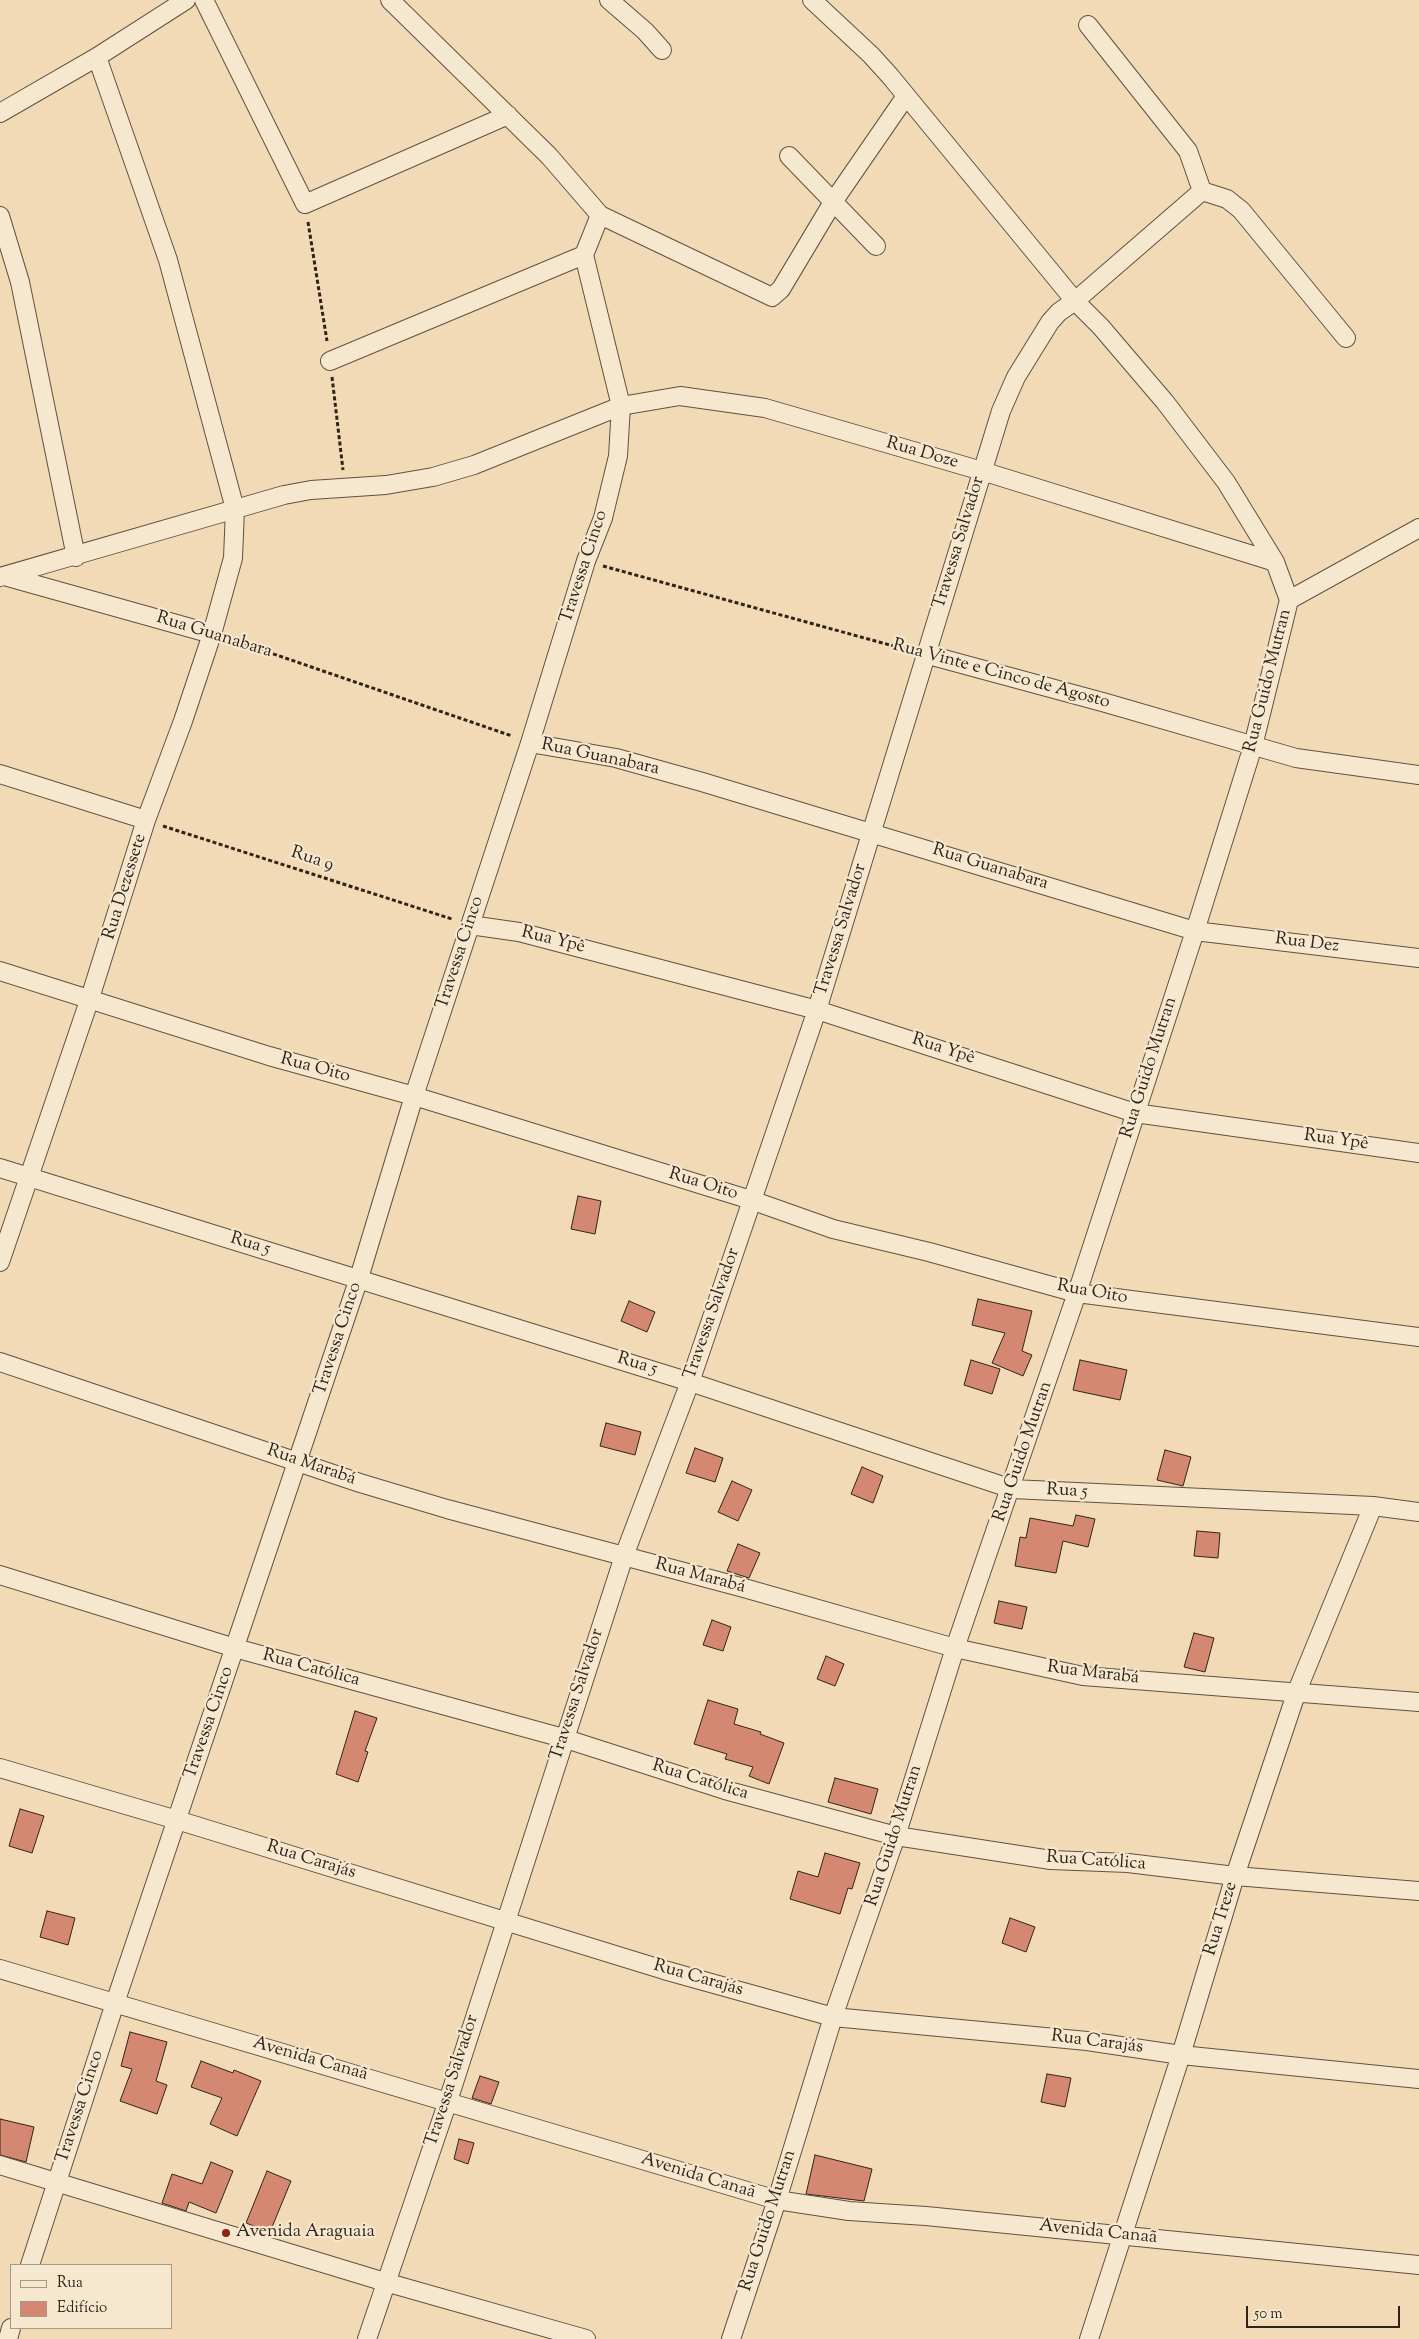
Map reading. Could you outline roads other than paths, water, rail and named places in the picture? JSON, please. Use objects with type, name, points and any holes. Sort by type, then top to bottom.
[{"type":"street","points":[[0,113],[97,57],[186,0]]},
{"type":"street","points":[[204,0],[305,204],[508,115]]},
{"type":"street","points":[[390,0],[549,156],[600,215],[772,296],[781,289],[833,202],[906,96]]},
{"type":"street","points":[[609,0],[645,31],[662,50]]},
{"type":"street","name":"Rua Guido Mutran","points":[[731,2339],[833,2017],[896,1836],[955,1648],[1012,1489],[1195,931],[1253,746],[1289,600],[1275,562],[1226,482],[1165,402],[1101,327],[1075,301],[871,55],[812,0]]},
{"type":"street","points":[[1088,25],[1188,151],[1202,191],[1227,199],[1241,210],[1346,338]]},
{"type":"street","name":"Rua Dezessete","points":[[0,1262],[90,998],[146,820],[184,721],[212,634],[233,558],[235,509],[168,260],[97,57]]},
{"type":"street","points":[[789,156],[876,246]]},
{"type":"street","name":"Travessa Salvador","points":[[367,2339],[384,2282],[448,2101],[563,1738],[624,1556],[690,1382],[817,1010],[1001,411],[1016,377],[1050,322],[1059,312],[1075,301],[1202,191]]},
{"type":"street","points":[[330,361],[584,255],[600,215]]},
{"type":"street","points":[[0,216],[20,282],[76,557]]},
{"type":"street","name":"Travessa Cinco","points":[[30,2264],[115,2003],[359,1278],[414,1096],[530,742],[586,561],[603,518],[618,456],[621,406],[584,255]]},
{"type":"street","name":"Rua Doze","points":[[4,577],[284,495],[311,490],[405,482],[433,477],[466,468],[621,406],[680,396],[765,408],[982,471],[1275,562]]},
{"type":"street","points":[[1289,600],[1419,528]]},
{"type":"street","name":"Rua Guanabara","points":[[4,577],[212,634]]},
{"type":"street","name":"Rua Vinte e Cinco de Agosto","points":[[925,654],[1106,703],[1296,758],[1419,775]]},
{"type":"street","name":"Rua Guanabara","points":[[530,742],[616,758],[871,832],[1195,931]]},
{"type":"street","points":[[0,774],[146,820]]},
{"type":"street","name":"Rua Ypê","points":[[470,925],[519,932],[817,1010],[1135,1113],[1419,1153]]},
{"type":"street","name":"Rua Dez","points":[[1195,931],[1419,958]]},
{"type":"street","name":"Rua Oito","points":[[0,971],[269,1056],[414,1096],[751,1200],[833,1229],[929,1252],[1077,1293],[1419,1337]]},
{"type":"street","name":"Rua 5","points":[[0,1168],[690,1382],[1012,1489],[1373,1506],[1419,1512]]},
{"type":"street","name":"Rua Marabá","points":[[0,1362],[298,1462],[447,1509],[955,1648],[1084,1676],[1297,1691],[1419,1702]]},
{"type":"street","name":"Rua Treze","points":[[1089,2339],[1182,2055],[1235,1876],[1297,1691],[1373,1506]]},
{"type":"street","name":"Rua Católica","points":[[0,1575],[235,1648],[563,1738],[725,1790],[896,1836],[1052,1860],[1128,1862],[1235,1876],[1419,1891]]},
{"type":"street","name":"Rua Carajás","points":[[0,1768],[177,1820],[664,1970],[833,2017],[1087,2041],[1182,2055],[1419,2079]]},
{"type":"street","name":"Avenida Canaã","points":[[0,1969],[776,2200],[849,2211],[1124,2235],[1419,2265]]},
{"type":"street","points":[[0,2165],[384,2282],[586,2339]]},
{"type":"place","name":"Avenida Araguaia","points":[[226,2233]]}]
